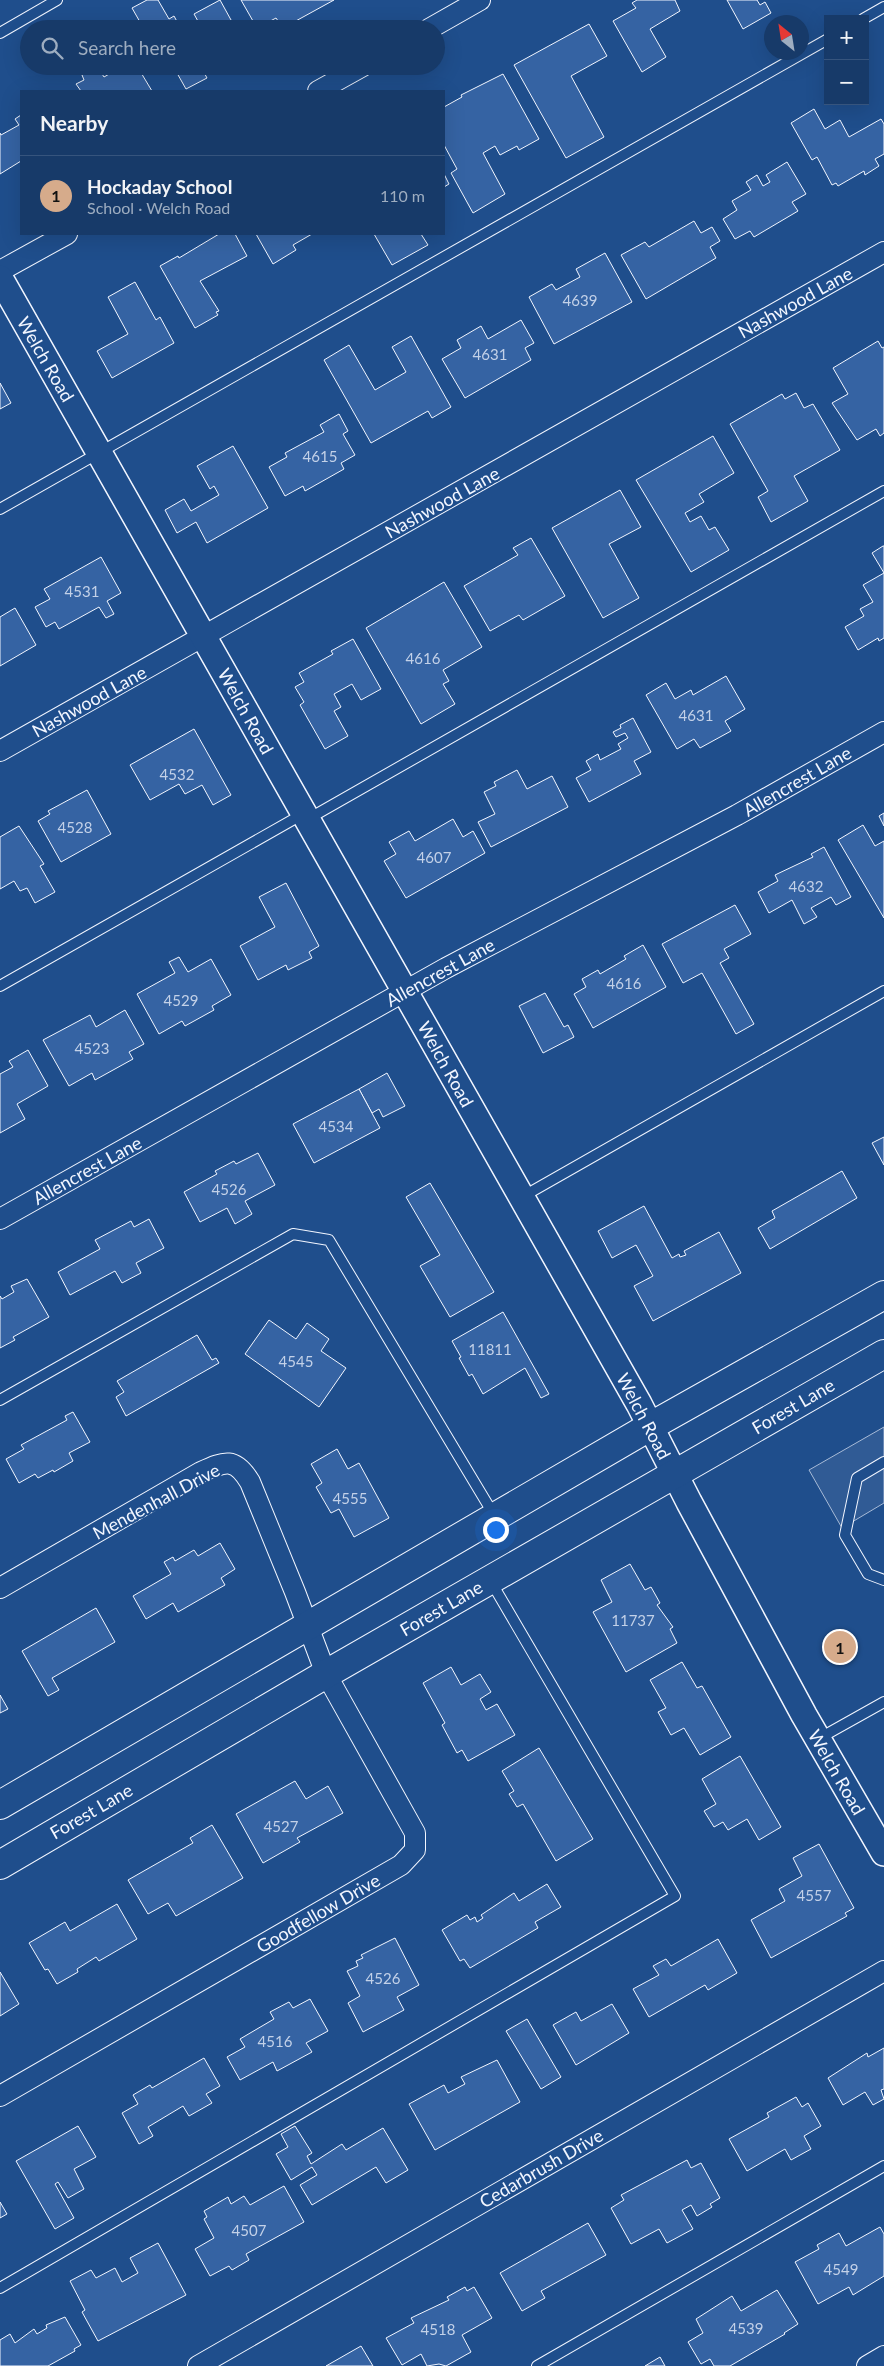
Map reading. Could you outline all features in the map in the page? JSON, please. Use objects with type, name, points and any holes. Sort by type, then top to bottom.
[{"type":"main road","points":[[0,1804],[496,1518],[651,1426],[884,1295]]},
{"type":"main road","name":"Forest Lane","points":[[0,1865],[326,1674],[884,1354]]},
{"type":"street","points":[[445,20],[480,0]]},
{"type":"street","points":[[320,90],[346,75]]},
{"type":"street","points":[[0,271],[64,235]]},
{"type":"street","name":"Nashwood Lane","points":[[0,751],[884,252]]},
{"type":"street","name":"Welch Road","points":[[0,278],[651,1426],[688,1502],[818,1739],[884,1853]]},
{"type":"street","name":"Allencrest Lane","points":[[0,1219],[405,991],[737,815],[884,732]]},
{"type":"street","name":"Mendenhall Drive","points":[[0,1588],[201,1472],[218,1464],[230,1463],[242,1468],[250,1482],[309,1626]]},
{"type":"street","name":"Goodfellow Drive","points":[[0,2096],[401,1865],[415,1850],[415,1833],[326,1674],[309,1626]]},
{"type":"street","name":"Cedarbrush Drive","points":[[198,2366],[884,1971]]},
{"type":"street","points":[[867,2366],[884,2356]]},
{"type":"lane","points":[[22,20],[57,0]]},
{"type":"lane","points":[[869,16],[884,7]]},
{"type":"lane","points":[[0,33],[20,21]]},
{"type":"lane","points":[[0,509],[824,41]]},
{"type":"lane","points":[[0,986],[884,491]]},
{"type":"lane","points":[[521,1197],[884,991]]},
{"type":"lane","points":[[0,1400],[293,1234],[329,1240],[496,1518]]},
{"type":"lane","points":[[884,1462],[857,1478],[845,1535],[868,1574],[884,1580]]},
{"type":"lane","points":[[0,2288],[675,1896],[490,1580]]},
{"type":"lane","points":[[818,1739],[884,1702]]},
{"type":"lane","points":[[537,2366],[884,2166]]},
{"type":"shaded area","points":[[884,1427],[884,1503],[842,1528],[809,1470]]},
{"type":"building","points":[[147,0],[158,0],[169,19],[174,16],[176,20],[139,20],[132,8]]},
{"type":"building","points":[[220,0],[231,20],[197,20],[194,14]]},
{"type":"building","points":[[241,0],[334,0],[298,20],[277,20],[276,18],[272,20],[252,20]]},
{"type":"building","points":[[637,0],[675,0],[680,11],[650,29],[666,57],[642,72],[613,21],[636,8],[632,3]]},
{"type":"building","points":[[727,0],[757,0],[760,5],[765,2],[771,13],[764,15],[764,17],[743,29]]},
{"type":"building","points":[[589,24],[607,56],[571,76],[604,137],[566,158],[514,65]]},
{"type":"building","points":[[503,74],[539,139],[519,150],[517,146],[500,155],[495,146],[483,153],[505,194],[473,213],[451,173],[457,169],[445,147],[445,106],[462,97],[461,95]]},
{"type":"building","points":[[82,75],[103,75],[104,77],[107,75],[142,75],[151,90],[80,90],[76,84],[84,80]]},
{"type":"building","points":[[178,75],[205,75],[207,78],[186,89]]},
{"type":"building","points":[[814,109],[825,129],[840,120],[849,137],[881,119],[884,124],[884,154],[875,159],[879,166],[865,175],[864,171],[838,186],[836,183],[832,185],[817,157],[812,160],[791,123]]},
{"type":"building","points":[[20,116],[20,162],[0,174],[0,133],[1,135],[19,125],[15,119]]},
{"type":"building","points":[[787,162],[806,194],[792,202],[798,211],[754,237],[750,231],[735,239],[723,219],[737,210],[732,201],[751,190],[746,182],[757,175],[763,186],[770,182],[766,175]]},
{"type":"building","points":[[445,176],[449,184],[445,186]]},
{"type":"building","points":[[694,221],[701,233],[712,227],[720,241],[710,247],[716,258],[646,299],[621,255],[645,242],[649,247]]},
{"type":"building","points":[[217,235],[236,235],[247,256],[200,281],[219,311],[216,312],[218,315],[195,328],[160,266],[178,256],[179,258]]},
{"type":"building","points":[[257,235],[310,235],[293,245],[296,250],[273,264]]},
{"type":"building","points":[[375,235],[422,235],[428,245],[392,265]]},
{"type":"building","points":[[605,253],[632,302],[554,344],[529,297],[552,284],[556,290],[580,277],[576,269]]},
{"type":"building","points":[[135,282],[156,320],[160,317],[174,343],[112,378],[97,351],[128,334],[108,297]]},
{"type":"building","points":[[521,320],[534,343],[525,348],[531,360],[465,398],[442,359],[461,348],[457,340],[481,326],[488,339]]},
{"type":"building","points":[[411,336],[451,407],[432,418],[428,411],[371,443],[324,360],[349,345],[375,390],[406,372],[392,347]]},
{"type":"building","points":[[878,341],[882,348],[884,347],[884,433],[880,436],[876,429],[857,440],[832,403],[848,394],[833,368]]},
{"type":"building","points":[[0,383],[11,403],[0,409]]},
{"type":"building","points":[[796,393],[804,408],[813,404],[840,450],[794,476],[808,501],[771,522],[758,497],[768,491],[730,424],[782,394],[785,399]]},
{"type":"building","points":[[339,414],[348,431],[343,434],[355,455],[341,463],[344,469],[305,491],[303,486],[285,496],[269,467],[287,457],[285,453],[324,432],[320,425]]},
{"type":"building","points":[[713,436],[734,473],[699,494],[704,502],[685,513],[690,522],[701,516],[709,530],[715,527],[729,550],[691,572],[636,480]]},
{"type":"building","points":[[233,446],[268,508],[207,543],[196,522],[177,533],[165,510],[184,499],[191,511],[219,495],[214,486],[210,489],[197,466]]},
{"type":"building","points":[[620,490],[641,527],[609,544],[639,598],[603,618],[552,528]]},
{"type":"building","points":[[531,538],[565,596],[523,620],[519,615],[490,631],[464,586],[518,555],[513,548]]},
{"type":"building","points":[[884,546],[884,573],[872,553]]},
{"type":"building","points":[[101,557],[121,593],[107,601],[114,614],[106,618],[99,607],[59,629],[55,622],[46,627],[35,607],[50,599],[44,589]]},
{"type":"building","points":[[884,573],[884,638],[879,641],[878,638],[858,650],[845,627],[864,616],[860,609],[873,602],[863,585]]},
{"type":"building","points":[[444,582],[482,647],[443,670],[449,681],[443,684],[455,704],[421,724],[366,628]]},
{"type":"building","points":[[15,608],[36,645],[0,666],[0,617]]},
{"type":"building","points":[[353,639],[381,689],[361,700],[352,684],[334,694],[341,707],[334,711],[348,736],[325,749],[300,705],[304,702],[295,687],[304,682],[299,673],[333,654],[331,651]]},
{"type":"building","points":[[726,676],[745,709],[725,721],[731,731],[700,748],[694,739],[677,749],[646,695],[666,683],[675,699],[691,690],[693,695]]},
{"type":"building","points":[[633,718],[651,752],[634,761],[641,774],[589,802],[576,778],[591,770],[586,761],[598,754],[600,760],[621,749],[618,744],[628,738],[625,733],[616,737],[613,732],[621,728],[620,725]]},
{"type":"building","points":[[194,729],[231,795],[213,805],[202,785],[185,794],[179,784],[150,800],[130,765]]},
{"type":"building","points":[[517,770],[527,789],[552,776],[568,807],[491,847],[478,822],[495,814],[484,792],[496,786],[494,782]]},
{"type":"building","points":[[87,790],[111,834],[61,862],[38,821],[50,814],[48,811]]},
{"type":"building","points":[[884,813],[884,826],[879,816]]},
{"type":"building","points":[[453,819],[463,837],[473,831],[485,853],[406,898],[384,861],[396,854],[389,842],[409,831],[415,841]]},
{"type":"building","points":[[863,825],[875,846],[884,841],[884,918],[838,840]]},
{"type":"building","points":[[19,826],[44,864],[40,866],[55,892],[35,903],[27,888],[20,891],[14,881],[0,889],[0,837]]},
{"type":"building","points":[[824,847],[851,897],[836,905],[831,897],[811,908],[817,917],[804,924],[792,900],[769,913],[758,892],[778,881],[775,875],[813,857],[811,854]]},
{"type":"building","points":[[286,883],[319,946],[309,952],[312,958],[288,970],[286,965],[258,980],[240,946],[275,927],[259,897]]},
{"type":"building","points":[[735,905],[751,934],[724,949],[729,958],[720,963],[754,1024],[736,1034],[702,973],[683,983],[662,944]]},
{"type":"building","points":[[643,945],[666,987],[593,1028],[574,994],[586,987],[582,979],[598,970],[600,974],[626,959],[624,956]]},
{"type":"building","points":[[179,957],[188,972],[211,959],[231,995],[212,1006],[214,1010],[185,1026],[182,1021],[159,1034],[137,994],[175,973],[169,962]]},
{"type":"building","points":[[545,993],[564,1027],[568,1025],[574,1037],[543,1053],[519,1006]]},
{"type":"building","points":[[125,1010],[144,1044],[129,1052],[133,1059],[95,1080],[92,1073],[69,1086],[43,1040],[90,1015],[96,1027]]},
{"type":"building","points":[[28,1050],[48,1086],[17,1104],[25,1119],[0,1133],[0,1074],[13,1067],[9,1061]]},
{"type":"building","points":[[387,1073],[405,1106],[383,1117],[379,1109],[372,1113],[359,1089]]},
{"type":"building","points":[[359,1089],[380,1128],[314,1163],[293,1124]]},
{"type":"building","points":[[884,1137],[884,1165],[872,1143]]},
{"type":"building","points":[[258,1153],[275,1185],[245,1201],[252,1214],[235,1224],[227,1208],[200,1222],[184,1192],[217,1174],[215,1171],[234,1161],[236,1164]]},
{"type":"building","points":[[842,1171],[857,1198],[770,1249],[758,1228],[775,1218],[772,1211]]},
{"type":"building","points":[[430,1183],[494,1292],[450,1317],[420,1266],[440,1255],[406,1197]]},
{"type":"building","points":[[644,1206],[672,1258],[679,1254],[680,1257],[686,1255],[684,1251],[719,1232],[741,1273],[653,1321],[634,1286],[653,1276],[636,1245],[612,1258],[598,1231]]},
{"type":"building","points":[[149,1219],[164,1248],[136,1263],[141,1273],[122,1283],[115,1271],[70,1295],[58,1272],[100,1249],[95,1240],[131,1221],[134,1227]]},
{"type":"building","points":[[27,1279],[49,1317],[13,1337],[15,1340],[0,1348],[0,1296],[2,1299],[14,1292],[11,1286]]},
{"type":"building","points":[[503,1312],[549,1394],[541,1398],[525,1368],[483,1394],[472,1374],[469,1376],[459,1358],[461,1357],[452,1341]]},
{"type":"building","points":[[269,1320],[296,1339],[307,1323],[329,1339],[321,1351],[346,1368],[319,1407],[245,1354]]},
{"type":"building","points":[[197,1335],[212,1360],[216,1358],[219,1363],[126,1416],[116,1397],[124,1392],[117,1381]]},
{"type":"building","points":[[73,1412],[90,1442],[69,1453],[73,1461],[54,1472],[53,1470],[38,1478],[35,1474],[19,1483],[6,1459],[24,1449],[21,1445],[67,1420],[65,1416]]},
{"type":"building","points":[[337,1449],[348,1469],[359,1463],[389,1518],[354,1537],[339,1509],[331,1513],[316,1487],[322,1483],[311,1464]]},
{"type":"building","points":[[220,1543],[235,1569],[221,1578],[225,1585],[178,1612],[173,1603],[146,1619],[133,1596],[171,1574],[164,1562],[173,1557],[175,1561],[194,1550],[198,1556]]},
{"type":"building","points":[[630,1564],[645,1590],[651,1587],[660,1603],[657,1605],[673,1627],[670,1629],[677,1643],[626,1672],[593,1612],[612,1602],[601,1580]]},
{"type":"building","points":[[96,1608],[115,1642],[52,1678],[59,1690],[48,1696],[22,1651]]},
{"type":"building","points":[[682,1662],[697,1688],[702,1686],[731,1737],[700,1755],[684,1728],[671,1735],[658,1712],[666,1708],[650,1680]]},
{"type":"building","points":[[451,1667],[461,1685],[480,1674],[491,1692],[480,1699],[486,1710],[497,1704],[515,1735],[468,1761],[462,1750],[457,1753],[442,1725],[445,1723],[423,1683]]},
{"type":"building","points":[[0,1695],[8,1709],[0,1713]]},
{"type":"building","points":[[539,1748],[593,1839],[556,1861],[523,1804],[517,1807],[509,1794],[514,1791],[502,1771]]},
{"type":"building","points":[[740,1756],[781,1827],[759,1840],[747,1819],[728,1830],[723,1822],[714,1827],[704,1811],[716,1804],[702,1779]]},
{"type":"building","points":[[295,1781],[306,1799],[328,1786],[343,1813],[297,1838],[300,1842],[263,1863],[236,1814]]},
{"type":"building","points":[[212,1825],[243,1878],[176,1916],[168,1903],[148,1914],[128,1880],[193,1843],[190,1838]]},
{"type":"building","points":[[819,1844],[854,1908],[845,1913],[847,1916],[771,1958],[751,1920],[785,1901],[779,1889],[802,1876],[793,1858]]},
{"type":"building","points":[[547,1884],[561,1907],[535,1922],[538,1928],[470,1968],[464,1959],[460,1961],[442,1930],[467,1915],[470,1920],[475,1917],[477,1922],[483,1918],[481,1915],[514,1893],[519,1901]]},
{"type":"building","points":[[117,1904],[137,1939],[99,1961],[96,1957],[77,1969],[78,1972],[57,1984],[48,1969],[45,1970],[29,1943],[65,1922],[70,1931]]},
{"type":"building","points":[[395,1938],[419,1985],[397,1997],[404,2010],[363,2032],[348,2003],[360,1996],[347,1971],[358,1966],[356,1961],[363,1958],[361,1955]]},
{"type":"building","points":[[718,1939],[737,1973],[708,1990],[705,1985],[649,2017],[633,1989],[659,1975],[653,1966],[666,1959],[671,1966]]},
{"type":"building","points":[[0,1972],[19,2004],[0,2016]]},
{"type":"building","points":[[310,1999],[328,2031],[306,2043],[312,2052],[277,2071],[273,2062],[240,2080],[227,2057],[245,2047],[240,2039],[274,2019],[270,2012],[289,2002],[293,2008]]},
{"type":"building","points":[[612,2004],[629,2033],[576,2065],[553,2025],[576,2012],[581,2021]]},
{"type":"building","points":[[527,2019],[561,2077],[541,2089],[506,2031]]},
{"type":"building","points":[[884,2048],[884,2089],[881,2090],[884,2099],[873,2105],[865,2092],[843,2105],[828,2078],[867,2053],[868,2057]]},
{"type":"building","points":[[204,2058],[220,2086],[206,2094],[212,2103],[189,2116],[183,2106],[148,2127],[153,2136],[139,2144],[122,2113],[138,2104],[133,2095],[150,2085],[152,2088]]},
{"type":"building","points":[[497,2060],[520,2102],[435,2150],[409,2104],[444,2085],[448,2093],[465,2084],[461,2077]]},
{"type":"building","points":[[796,2097],[802,2107],[808,2103],[821,2126],[804,2136],[811,2149],[791,2160],[785,2149],[747,2171],[729,2139],[769,2117],[767,2113]]},
{"type":"building","points":[[78,2126],[96,2157],[74,2169],[84,2189],[68,2198],[58,2182],[55,2184],[74,2218],[55,2229],[16,2161]]},
{"type":"building","points":[[295,2126],[312,2153],[307,2156],[311,2164],[342,2144],[346,2150],[383,2128],[408,2170],[386,2183],[376,2167],[312,2205],[300,2185],[317,2175],[312,2167],[291,2180],[276,2154],[288,2147],[281,2134]]},
{"type":"building","points":[[687,2160],[691,2168],[701,2163],[720,2198],[710,2204],[712,2207],[697,2216],[691,2205],[682,2210],[693,2229],[667,2243],[659,2229],[631,2244],[611,2208],[624,2200],[621,2195]]},
{"type":"building","points":[[284,2186],[304,2222],[246,2254],[249,2260],[232,2270],[229,2266],[210,2276],[195,2249],[214,2238],[204,2219],[207,2217],[204,2211],[228,2197],[231,2204],[244,2196],[250,2205]]},
{"type":"building","points":[[0,2202],[7,2214],[0,2218]]},
{"type":"building","points":[[588,2223],[606,2255],[541,2291],[545,2298],[522,2311],[500,2273]]},
{"type":"building","points":[[880,2227],[884,2234],[884,2276],[853,2295],[849,2287],[818,2304],[795,2262],[819,2249],[817,2245],[839,2233],[846,2246]]},
{"type":"building","points":[[158,2243],[186,2295],[98,2341],[82,2312],[85,2310],[70,2281],[91,2270],[96,2278],[115,2268],[122,2282],[138,2273],[130,2258]]},
{"type":"building","points":[[465,2287],[467,2291],[474,2287],[492,2318],[462,2335],[471,2352],[446,2366],[439,2364],[427,2366],[421,2354],[402,2365],[386,2338],[414,2323],[411,2318],[449,2300],[447,2297]]},
{"type":"building","points":[[777,2290],[798,2324],[785,2334],[730,2366],[714,2366],[710,2359],[701,2364],[688,2342],[703,2333],[696,2319],[732,2296],[741,2311]]},
{"type":"building","points":[[65,2317],[81,2345],[74,2349],[75,2351],[48,2366],[0,2366],[0,2340],[10,2334],[15,2343],[34,2329],[37,2334],[47,2328],[46,2325]]},
{"type":"building","points":[[361,2346],[373,2366],[326,2366]]},
{"type":"building","points":[[660,2357],[665,2366],[645,2366]]},
{"type":"place","name":"Hockaday School","points":[[840,1647]]}]
